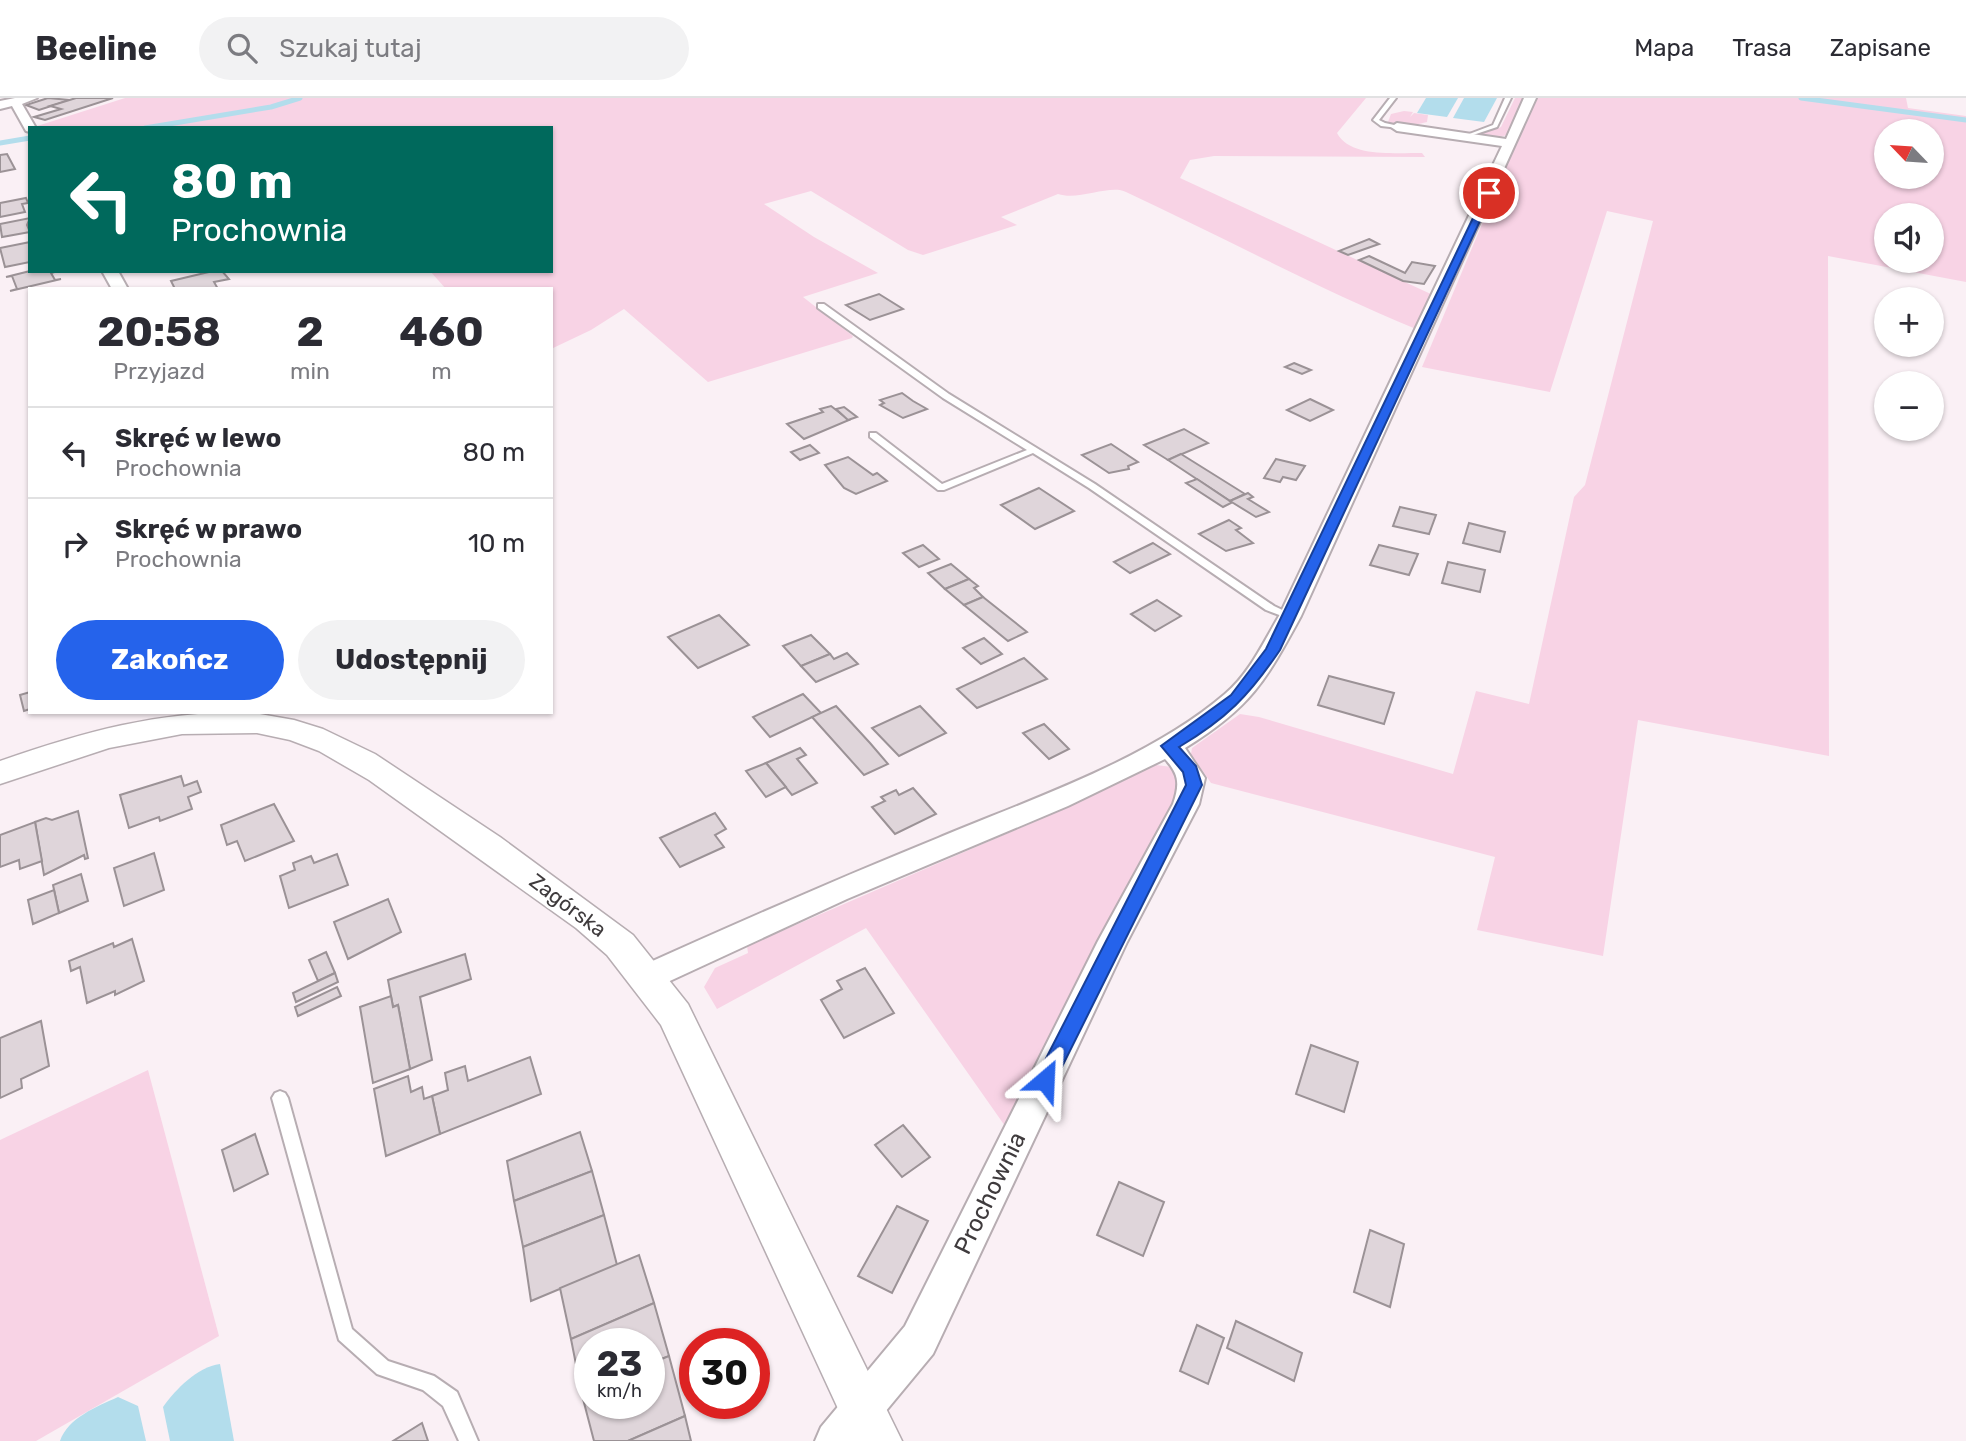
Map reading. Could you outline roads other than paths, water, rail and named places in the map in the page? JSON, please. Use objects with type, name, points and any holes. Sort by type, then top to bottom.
[{"type":"street","points":[[0,105],[31,98]]},
{"type":"street","points":[[648,977],[837,891],[1058,799],[1169,746],[1206,723],[1237,698],[1257,674],[1290,616],[1530,98]]},
{"type":"street","points":[[16,103],[29,126]]},
{"type":"street","points":[[1396,127],[1466,137],[1508,148]]},
{"type":"street","name":"Zagórska","points":[[0,773],[78,747],[150,729],[264,718],[312,736],[361,759],[588,918],[620,945],[648,977],[675,1015],[871,1424]]},
{"type":"street","name":"Prochownia","points":[[835,1441],[871,1424],[919,1340],[1113,941],[1186,804],[1194,785],[1190,770],[1169,746]]},
{"type":"lane","points":[[1393,98],[1376,120],[1382,125],[1396,127]]},
{"type":"lane","points":[[1466,137],[1495,126],[1508,98]]},
{"type":"lane","points":[[821,306],[946,396],[1031,451],[1092,486],[1270,608],[1290,616]]},
{"type":"lane","points":[[873,435],[941,488],[1031,451]]},
{"type":"lane","points":[[280,1098],[345,1334],[383,1368],[428,1382],[450,1399],[469,1441]]},
{"type":"water","points":[[1426,98],[1458,98],[1447,117],[1417,113]]},
{"type":"water","points":[[1464,98],[1497,98],[1484,122],[1453,118]]},
{"type":"water","points":[[220,1364],[234,1441],[170,1441],[163,1407],[195,1374]]},
{"type":"water","points":[[118,1397],[138,1406],[146,1441],[60,1441],[76,1420]]},
{"type":"waterway","points":[[157,126],[271,107],[300,98]]},
{"type":"waterway","points":[[1801,98],[1966,120]]},
{"type":"waterway","points":[[0,143],[28,138]]}]
